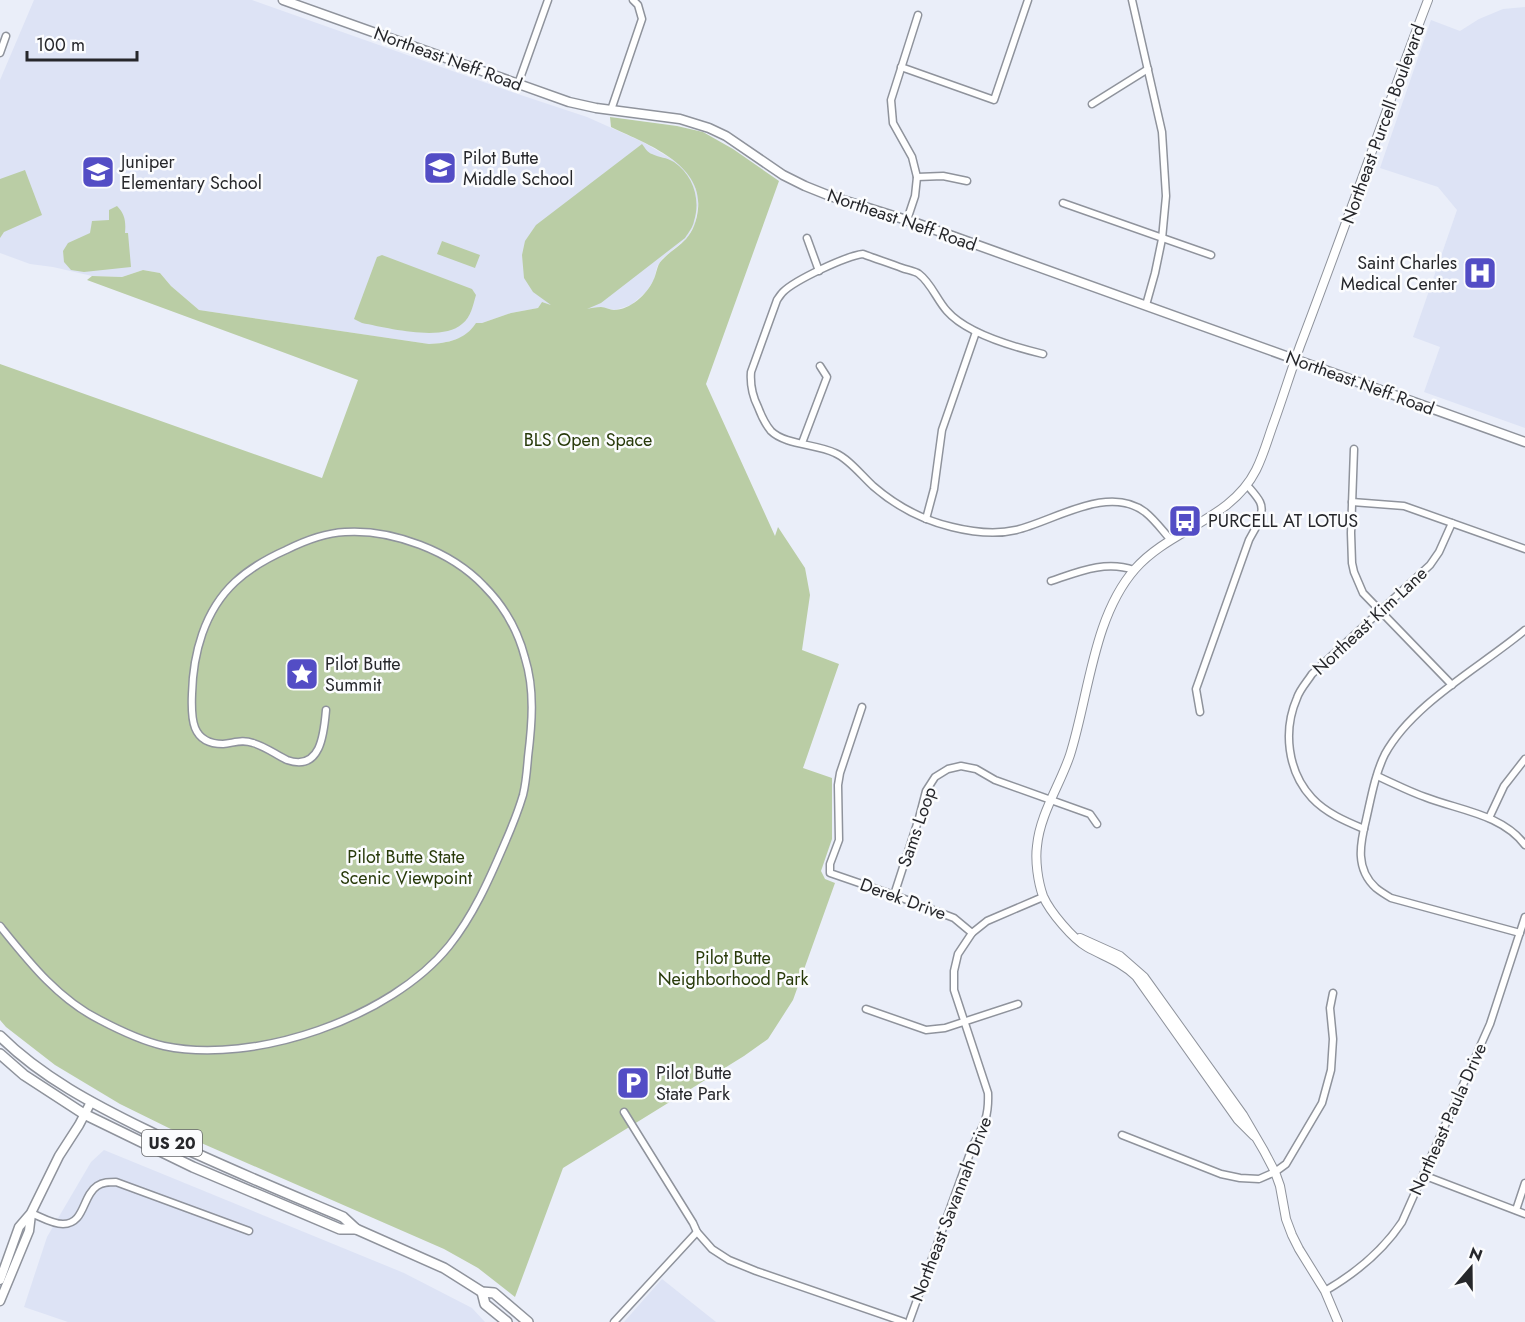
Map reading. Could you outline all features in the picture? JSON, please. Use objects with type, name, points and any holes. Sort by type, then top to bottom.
[{"type":"main road","name":"Northeast Neff Road","points":[[283,0],[569,102],[680,119],[709,128],[726,136],[783,175],[830,196],[907,220],[1525,442]]},
{"type":"main road","name":"US 20","points":[[0,1036],[33,1063],[91,1102],[193,1153],[344,1217],[356,1229],[444,1268],[482,1292],[494,1293],[528,1322]]},
{"type":"main road","name":"US 20","points":[[0,1054],[24,1075],[84,1114],[159,1152],[340,1229],[356,1229]]},
{"type":"main road","points":[[0,1280],[19,1227],[31,1213],[59,1156],[91,1102]]},
{"type":"main road","points":[[0,1301],[29,1231],[31,1213]]},
{"type":"main road","name":"US 20","points":[[482,1292],[486,1304],[507,1322]]},
{"type":"street","points":[[518,84],[548,0]]},
{"type":"street","points":[[611,110],[642,19],[638,5],[633,0]]},
{"type":"street","points":[[901,67],[994,100],[1028,0]]},
{"type":"street","points":[[1132,0],[1162,132],[1166,196],[1162,239],[1146,305]]},
{"type":"street","name":"Northeast Purcell Boulevard","points":[[1338,1322],[1325,1291],[1292,1235],[1286,1219],[1281,1186],[1264,1151],[1238,1119],[1136,976],[1117,961],[1084,946],[1062,924],[1043,897],[1036,846],[1041,827],[1070,755],[1108,612],[1119,591],[1134,570],[1149,555],[1170,539],[1227,506],[1247,485],[1264,452],[1295,360],[1428,0]]},
{"type":"street","points":[[907,220],[915,196],[916,177],[912,157],[893,123],[891,100],[918,15]]},
{"type":"street","points":[[0,53],[6,36]]},
{"type":"street","points":[[1092,104],[1148,69]]},
{"type":"street","points":[[916,177],[943,176],[967,181]]},
{"type":"street","points":[[1063,202],[1210,255]]},
{"type":"street","points":[[807,238],[819,271]]},
{"type":"street","points":[[1043,354],[976,332],[956,320],[946,310],[919,274],[863,254],[854,255],[819,271],[783,292],[777,300],[751,372],[750,383],[752,394],[771,431],[840,455],[884,494],[909,512],[926,519],[985,533],[1014,531],[1090,504],[1113,502],[1138,508],[1147,513],[1170,539]]},
{"type":"street","points":[[926,519],[934,489],[942,430],[976,332]]},
{"type":"street","points":[[802,443],[827,377],[820,366]]},
{"type":"street","points":[[1354,449],[1352,502],[1354,572],[1363,593],[1452,685]]},
{"type":"street","points":[[1200,712],[1196,689],[1249,540],[1262,511],[1260,502],[1247,485]]},
{"type":"street","points":[[1352,502],[1404,506],[1525,549]]},
{"type":"street","name":"Northeast Kim Lane","points":[[1364,829],[1335,816],[1312,798],[1306,790],[1296,775],[1289,748],[1289,722],[1297,696],[1312,674],[1430,565],[1440,552],[1452,523]]},
{"type":"street","points":[[0,926],[36,970],[66,999],[98,1019],[162,1045],[197,1050],[266,1045],[344,1020],[387,999],[423,973],[449,946],[471,913],[490,878],[517,816],[524,790],[531,729],[532,695],[527,661],[516,630],[502,607],[483,584],[459,565],[429,548],[394,536],[363,532],[330,534],[272,556],[233,583],[215,607],[204,628],[193,672],[192,698],[196,732],[203,739],[224,744],[250,742],[298,763],[315,755],[319,748],[324,734],[326,710]]},
{"type":"street","points":[[1051,581],[1093,567],[1124,566],[1134,570]]},
{"type":"street","points":[[1520,933],[1391,898],[1376,888],[1365,874],[1360,859],[1360,844],[1377,776],[1384,756],[1395,738],[1410,720],[1452,685],[1525,630]]},
{"type":"street","name":"Derek Drive","points":[[862,707],[840,773],[838,785],[839,840],[830,864],[830,873],[954,918],[972,933]]},
{"type":"street","points":[[1489,818],[1504,786],[1525,759]]},
{"type":"street","name":"Sams Loop","points":[[894,895],[926,791],[935,777],[948,769],[961,766],[976,769],[995,780],[1090,814],[1097,824]]},
{"type":"street","points":[[1377,776],[1425,797],[1489,818],[1508,828],[1525,845]]},
{"type":"street","name":"Northeast Savannah Drive","points":[[909,1322],[973,1145],[989,1109],[988,1093],[954,990],[954,971],[958,954],[972,933],[987,921],[1043,897]]},
{"type":"street","name":"Northeast Paula Drive","points":[[1325,1291],[1373,1257],[1402,1222],[1490,1024],[1525,917]]},
{"type":"street","points":[[1122,1135],[1221,1174],[1259,1179],[1275,1172],[1286,1164],[1322,1103],[1331,1070],[1334,1039],[1330,1008],[1333,993]]},
{"type":"street","points":[[866,1009],[926,1030],[945,1028],[1017,1004]]},
{"type":"street","points":[[624,1112],[697,1232],[712,1249],[729,1260],[756,1271],[903,1322]]},
{"type":"street","points":[[1423,1175],[1525,1214]]},
{"type":"street","points":[[31,1213],[56,1223],[70,1223],[81,1214],[89,1193],[104,1182],[116,1182],[249,1231]]},
{"type":"street","points":[[1516,1210],[1525,1183]]},
{"type":"street","points":[[614,1322],[697,1232]]},
{"type":"shaded area","name":"Pilot Butte Middle School","points":[[34,0],[252,0],[587,117],[643,142],[678,163],[689,173],[699,199],[695,224],[687,238],[662,259],[657,267],[654,280],[646,292],[631,305],[615,310],[600,307],[578,311],[565,310],[542,302],[538,308],[511,313],[482,323],[454,340],[429,344],[199,310],[171,286],[160,273],[143,270],[122,277],[92,276],[30,264],[0,253],[0,80]]},
{"type":"shaded area","name":"Saint Charles Medical Center","points":[[1525,7],[1525,428],[1424,392],[1440,347],[1413,337],[1457,210],[1438,187],[1380,168],[1431,20],[1460,31],[1479,19],[1503,9]]},
{"type":"shaded area","points":[[104,1150],[404,1273],[472,1308],[485,1322],[68,1322],[24,1307],[47,1237],[91,1162]]},
{"type":"shaded area","points":[[662,1279],[716,1322],[624,1322]]},
{"type":"green space","name":"Pilot Butte State Scenic Viewpoint","points":[[610,117],[703,132],[733,149],[779,181],[706,384],[775,536],[778,527],[805,568],[810,595],[802,650],[839,664],[803,768],[832,778],[832,839],[821,871],[825,879],[835,883],[793,1000],[768,1039],[563,1168],[515,1297],[478,1268],[444,1249],[183,1135],[120,1104],[55,1065],[0,1020],[0,364],[322,478],[358,380],[87,280],[92,276],[122,277],[143,270],[160,273],[171,286],[199,310],[429,344],[443,343],[461,337],[476,323],[538,308],[542,302],[551,305],[533,292],[524,278],[522,255],[525,241],[536,225],[642,144],[649,153],[668,159],[681,167],[669,157],[654,148],[611,127]],"holes":[[[681,167],[691,179],[697,193],[696,221],[683,242],[660,262],[647,291],[632,304],[620,309],[612,310],[601,307],[587,309],[601,303],[685,238],[693,225],[696,196],[691,181]]]},
{"type":"green space","points":[[25,170],[42,215],[4,232],[0,238],[0,179]]},
{"type":"green space","points":[[117,206],[124,218],[125,233],[128,233],[131,267],[84,272],[71,270],[64,262],[63,251],[68,243],[90,233],[92,221],[109,220],[109,210]]},
{"type":"green space","points":[[442,241],[480,255],[475,268],[437,254]]},
{"type":"green space","points":[[382,255],[472,289],[476,295],[468,318],[453,329],[428,333],[386,328],[354,319],[377,257]]},
{"type":"place","name":"Pilot Butte Middle School","points":[[440,168]]},
{"type":"place","name":"Juniper Elementary School","points":[[98,172]]},
{"type":"place","name":"Saint Charles Medical Center","points":[[1480,273]]},
{"type":"place","name":"PURCELL AT LOTUS","points":[[1185,521]]},
{"type":"place","name":"Pilot Butte Summit","points":[[302,674]]},
{"type":"place","name":"Pilot Butte State Park","points":[[633,1083]]},
{"type":"park label","name":"BLS Open Space","points":[[588,440]]},
{"type":"park label","name":"Pilot Butte Neighborhood Park","points":[[733,968]]}]
